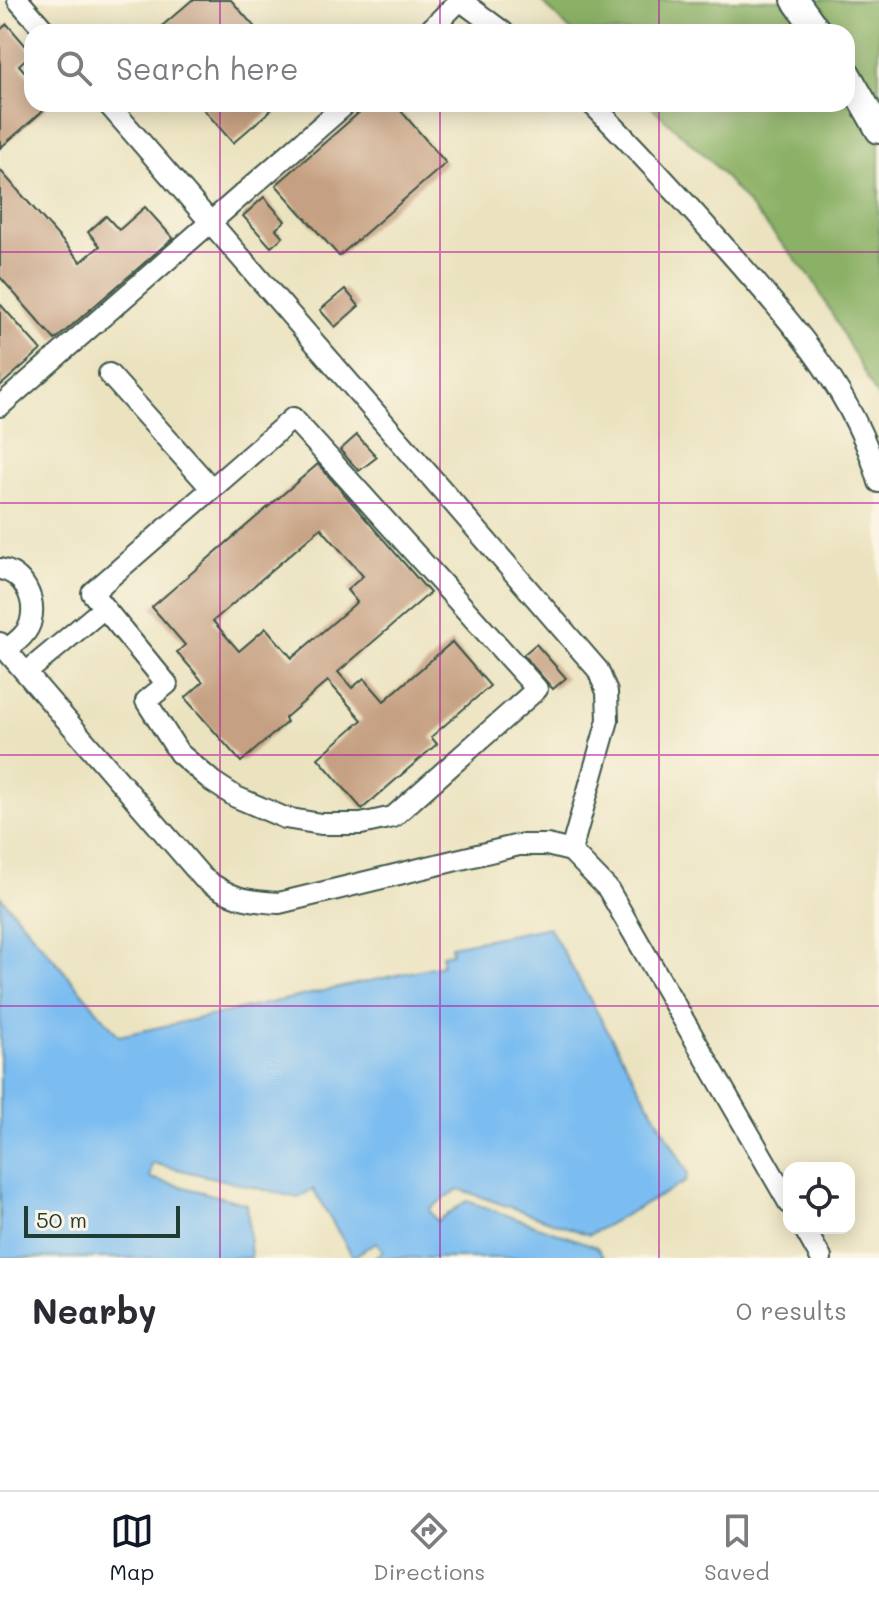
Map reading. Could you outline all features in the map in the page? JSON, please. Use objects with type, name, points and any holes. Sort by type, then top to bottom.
[{"type":"main road","points":[[795,0],[812,24]]},
{"type":"main road","points":[[855,88],[879,130]]},
{"type":"street","points":[[18,0],[39,24]]},
{"type":"street","points":[[436,24],[460,0],[492,24]]},
{"type":"street","points":[[115,112],[598,670],[607,692],[608,720],[571,851]]},
{"type":"street","points":[[0,406],[337,112]]},
{"type":"street","points":[[600,112],[648,159],[804,337],[847,402],[873,459],[879,482]]},
{"type":"street","points":[[109,374],[212,489]]},
{"type":"street","points":[[293,418],[537,689],[393,817],[361,824],[321,824],[285,818],[236,797],[179,753],[146,701],[167,684],[104,608],[92,593],[293,418]]},
{"type":"street","points":[[0,569],[20,578],[28,591],[32,621],[22,637],[3,646],[203,878],[224,893],[246,901],[279,903],[519,845],[547,845],[571,851],[608,889],[783,1193]]},
{"type":"street","points":[[26,673],[104,608]]},
{"type":"street","points":[[807,1234],[821,1258]]},
{"type":"green space","points":[[540,0],[879,0],[879,400],[813,280],[711,161],[657,112],[855,112],[855,24],[564,24]]},
{"type":"water","points":[[0,896],[119,1036],[442,965],[442,955],[452,953],[451,946],[549,927],[688,1173],[685,1182],[589,1235],[459,1189],[429,1209],[437,1221],[467,1201],[597,1247],[604,1258],[374,1258],[383,1251],[376,1242],[353,1257],[313,1189],[298,1198],[152,1163],[150,1178],[247,1204],[251,1258],[0,1258]]},
{"type":"building","points":[[192,0],[231,0],[252,24],[164,24]]},
{"type":"building","points":[[7,24],[24,44],[24,60],[19,65],[24,71],[24,112],[42,112],[0,148],[0,30]]},
{"type":"building","points":[[206,112],[269,112],[233,143]]},
{"type":"building","points":[[360,112],[402,112],[446,163],[339,256],[276,185]]},
{"type":"building","points":[[0,170],[81,262],[100,246],[88,232],[106,216],[119,230],[145,207],[173,238],[55,340],[0,277]]},
{"type":"building","points":[[264,197],[285,221],[276,229],[283,237],[271,247],[243,216]]},
{"type":"building","points":[[345,289],[359,306],[335,327],[320,310]]},
{"type":"building","points":[[0,304],[41,350],[0,386]]},
{"type":"building","points":[[357,435],[377,457],[359,471],[340,450]]},
{"type":"building","points":[[318,464],[430,593],[338,672],[352,688],[364,678],[384,701],[452,642],[490,686],[431,737],[437,744],[362,809],[318,758],[362,720],[328,681],[241,762],[185,698],[203,682],[177,652],[185,645],[152,607]],"holes":[[[321,528],[363,576],[347,590],[357,602],[292,658],[266,628],[239,651],[213,621]]]},
{"type":"building","points":[[536,644],[566,678],[553,689],[523,655]]}]
